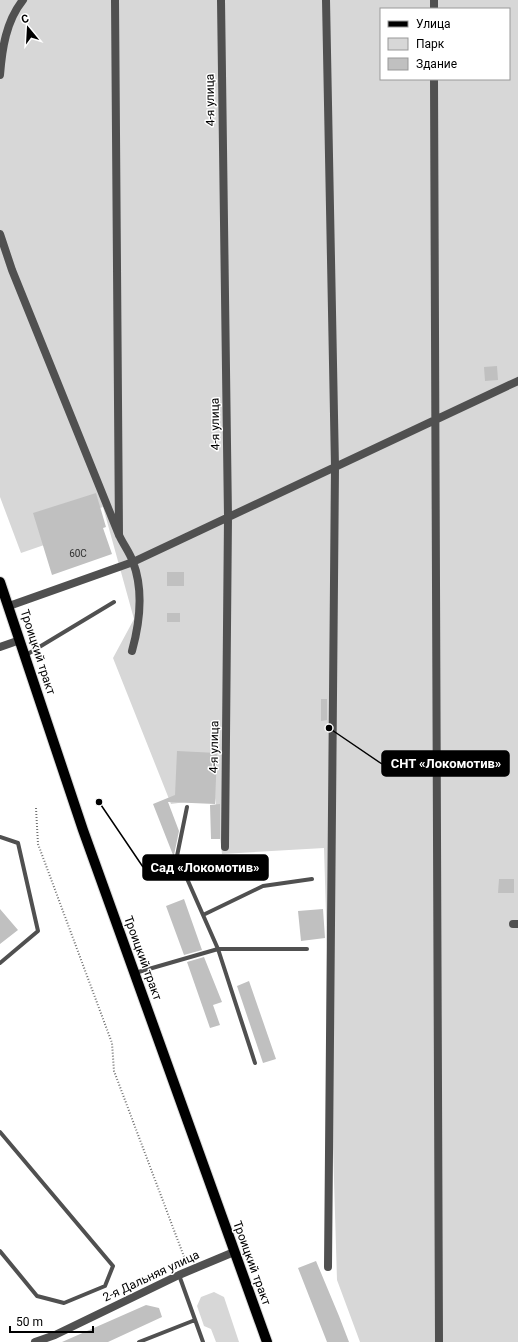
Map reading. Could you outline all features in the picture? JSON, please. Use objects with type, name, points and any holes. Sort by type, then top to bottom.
[{"type":"main road","name":"Троицкий тракт","points":[[0,582],[26,655],[83,830],[267,1342]]},
{"type":"street","points":[[0,75],[2,51],[9,26],[23,0]]},
{"type":"street","points":[[115,0],[119,535]]},
{"type":"street","name":"4-я улица","points":[[221,0],[228,517],[225,847]]},
{"type":"street","points":[[326,0],[335,467],[328,1267]]},
{"type":"street","points":[[434,80],[437,419],[439,1342]]},
{"type":"street","points":[[0,234],[12,270],[119,535],[133,562],[141,600],[139,626],[132,651]]},
{"type":"street","points":[[9,606],[133,562],[518,381]]},
{"type":"street","points":[[0,647],[20,640]]},
{"type":"street","name":"2-я Дальняя улица","points":[[35,1342],[55,1335],[189,1270],[234,1252]]},
{"type":"lane","points":[[26,655],[114,602]]},
{"type":"lane","points":[[187,806],[177,856],[218,949],[255,1063]]},
{"type":"lane","points":[[0,837],[18,843],[38,931],[0,963]]},
{"type":"lane","points":[[203,915],[263,886],[312,879]]},
{"type":"lane","points":[[135,973],[218,949],[307,949]]},
{"type":"lane","points":[[0,1132],[113,1266],[105,1286],[64,1304],[37,1296],[0,1251]]},
{"type":"lane","points":[[179,1275],[203,1342]]},
{"type":"lane","points":[[140,1342],[195,1320]]},
{"type":"path","points":[[36,808],[38,844],[112,1043],[114,1071],[189,1270]]},
{"type":"green space","points":[[0,0],[518,0],[518,1342],[360,1342],[337,1280],[324,848],[222,854],[215,798],[171,804],[113,658],[134,619],[103,507],[41,528],[47,544],[21,553],[0,497]]},
{"type":"green space","points":[[214,1292],[224,1297],[239,1342],[216,1342],[211,1329],[204,1326],[197,1306],[201,1297]]},
{"type":"building","points":[[497,366],[498,380],[485,381],[484,367]]},
{"type":"building","points":[[96,493],[106,527],[103,528],[112,554],[52,575],[33,513]]},
{"type":"building","points":[[167,572],[184,572],[184,586],[167,586]]},
{"type":"building","points":[[167,613],[180,613],[180,622],[167,622]]},
{"type":"building","points":[[321,699],[327,699],[327,720],[321,721]]},
{"type":"building","points":[[177,751],[217,753],[215,804],[168,802],[179,831],[174,855],[175,860],[153,804],[175,795]]},
{"type":"building","points":[[220,804],[220,839],[211,839],[210,805]]},
{"type":"building","points":[[499,879],[514,879],[514,893],[498,893]]},
{"type":"building","points":[[184,899],[202,950],[184,955],[166,906]]},
{"type":"building","points":[[0,909],[18,930],[0,944]]},
{"type":"building","points":[[323,909],[325,938],[301,941],[298,911]]},
{"type":"building","points":[[204,957],[222,1002],[213,1005],[220,1025],[210,1028],[187,962]]},
{"type":"building","points":[[249,981],[276,1059],[263,1063],[237,986]]},
{"type":"building","points":[[316,1261],[349,1342],[327,1342],[298,1268]]},
{"type":"building","points":[[146,1305],[159,1308],[162,1317],[108,1342],[62,1342]]},
{"type":"place","name":"СНТ «Локомотив»","points":[[329,728]]},
{"type":"place","name":"Сад «Локомотив»","points":[[99,802]]}]
